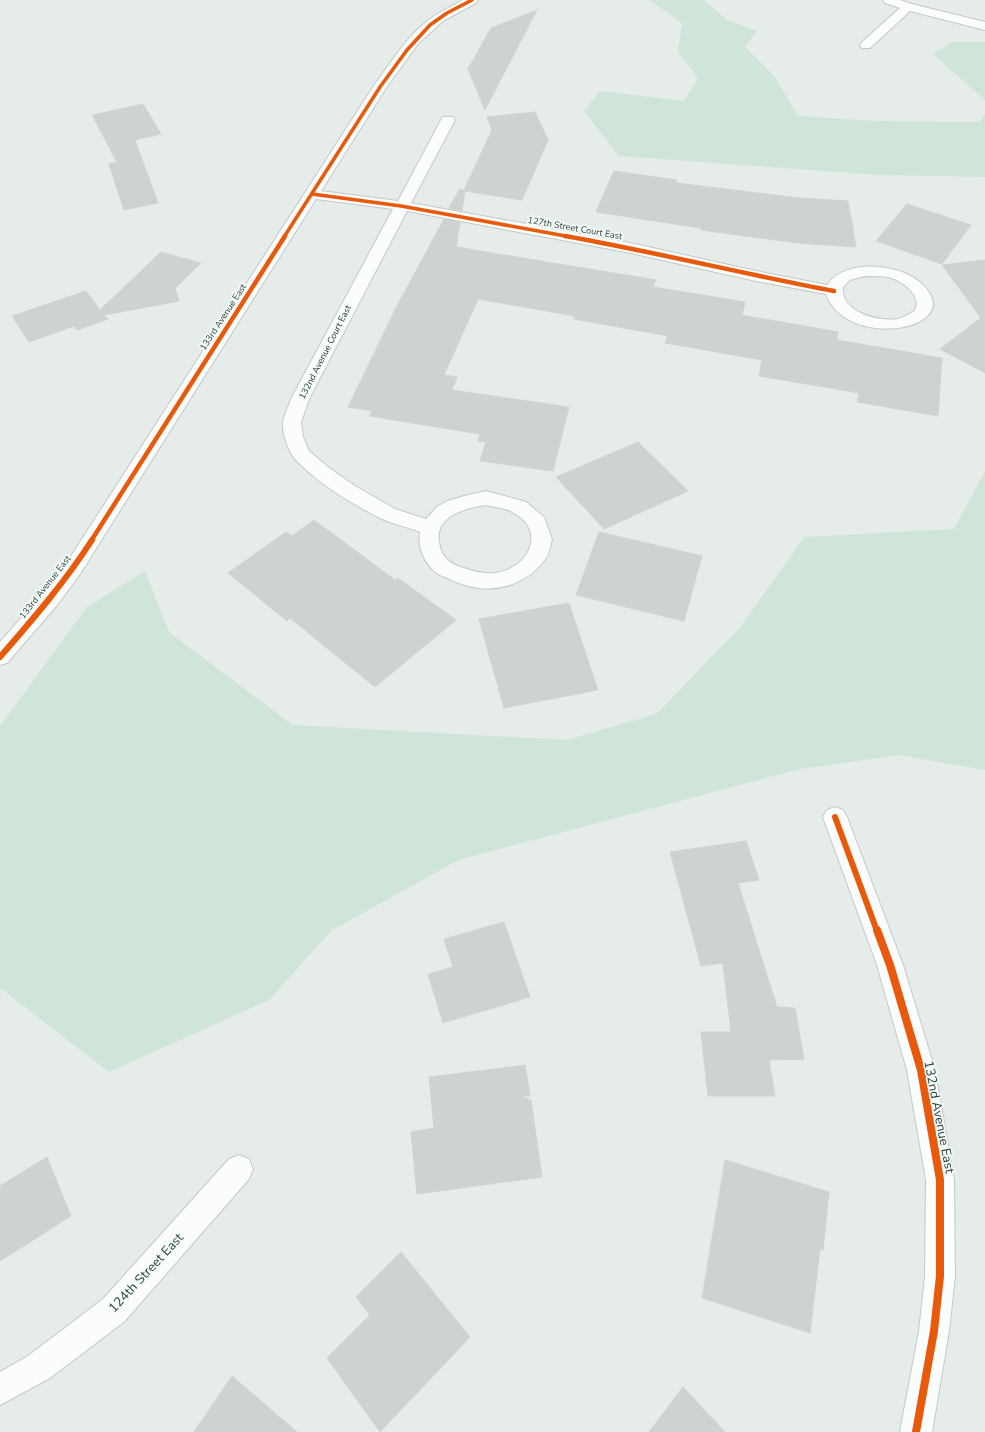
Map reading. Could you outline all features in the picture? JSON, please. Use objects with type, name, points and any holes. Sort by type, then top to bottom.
[{"type":"street","name":"133rd Avenue East","points":[[0,657],[51,598],[73,569],[380,87],[410,46],[438,19],[472,0]]},
{"type":"street","points":[[889,0],[908,7],[985,26]]},
{"type":"street","points":[[866,45],[908,7]]},
{"type":"street","name":"132nd Avenue Court East","points":[[431,528],[388,514],[348,491],[321,472],[301,454],[294,436],[292,422],[300,398],[448,120]]},
{"type":"street","name":"127th Street Court East","points":[[312,194],[401,206],[626,247],[756,276],[834,291]]},
{"type":"street","points":[[879,271],[895,274],[908,280],[919,288],[924,298],[925,307],[920,315],[909,321],[895,324],[881,324],[854,317],[844,310],[836,302],[834,291],[834,286],[840,279],[850,273],[879,271]]},
{"type":"street","points":[[486,498],[504,500],[521,506],[533,516],[541,529],[543,542],[538,556],[528,568],[513,576],[495,581],[476,581],[457,576],[443,567],[433,555],[429,542],[431,528],[439,516],[452,506],[468,500],[486,498]]},
{"type":"street","name":"132nd Avenue East","points":[[835,817],[890,965],[920,1070],[940,1180],[940,1276],[934,1331],[916,1432]]},
{"type":"street","name":"124th Street East","points":[[0,1389],[39,1367],[114,1310],[239,1169]]},
{"type":"green space","points":[[649,0],[704,0],[727,20],[757,31],[745,47],[774,76],[798,116],[876,121],[980,122],[985,114],[985,177],[879,175],[619,156],[584,111],[600,91],[684,101],[698,78],[678,52],[682,23]]},
{"type":"green space","points":[[953,42],[985,42],[985,100],[933,54]]},
{"type":"green space","points":[[985,471],[985,770],[899,755],[800,769],[458,860],[331,931],[269,1000],[109,1072],[0,988],[0,726],[87,607],[145,571],[169,632],[293,725],[567,740],[656,714],[739,629],[804,537],[954,529]]},
{"type":"building","points":[[537,10],[485,110],[468,69],[491,28]]},
{"type":"building","points":[[143,104],[161,134],[135,140],[158,203],[124,210],[109,164],[117,162],[92,115]]},
{"type":"building","points":[[535,112],[548,140],[522,200],[465,191],[462,211],[449,208],[460,189],[464,190],[492,130],[487,117]]},
{"type":"building","points":[[614,171],[677,180],[676,183],[798,198],[848,201],[856,247],[797,243],[701,230],[701,228],[596,212]]},
{"type":"building","points":[[907,204],[971,225],[942,264],[876,241]]},
{"type":"building","points":[[444,219],[460,222],[456,247],[656,280],[653,287],[745,302],[742,315],[838,332],[837,340],[942,358],[938,416],[857,402],[859,393],[759,376],[762,360],[665,343],[668,336],[574,319],[575,316],[478,299],[444,375],[457,377],[452,390],[569,407],[553,471],[480,461],[486,442],[478,441],[480,434],[369,416],[372,411],[348,407],[397,306]]},
{"type":"building","points":[[161,252],[201,263],[175,288],[179,301],[104,315],[108,319],[77,330],[74,326],[29,342],[12,316],[86,291],[100,310]]},
{"type":"building","points":[[985,260],[985,373],[940,349],[981,318],[942,265]]},
{"type":"building","points":[[638,442],[688,491],[604,529],[556,477]]},
{"type":"building","points":[[314,520],[395,580],[398,578],[456,620],[375,687],[290,618],[287,621],[228,573],[286,532],[292,536]]},
{"type":"building","points":[[599,532],[702,556],[684,621],[576,595]]},
{"type":"building","points":[[569,603],[598,690],[504,708],[479,619]]},
{"type":"building","points":[[746,841],[759,880],[738,883],[777,1007],[795,1008],[804,1059],[769,1060],[775,1096],[708,1096],[701,1032],[731,1032],[723,963],[701,966],[670,852]]},
{"type":"building","points":[[504,922],[530,997],[443,1023],[428,974],[453,967],[444,939]]},
{"type":"building","points":[[525,1065],[530,1096],[520,1096],[531,1100],[542,1177],[417,1194],[411,1132],[434,1128],[429,1077]]},
{"type":"building","points":[[47,1157],[71,1216],[0,1261],[0,1186]]},
{"type":"building","points":[[725,1160],[829,1192],[823,1250],[820,1249],[810,1333],[702,1298]]},
{"type":"building","points":[[401,1252],[470,1337],[380,1432],[327,1358],[370,1315],[356,1297]]},
{"type":"building","points":[[232,1376],[297,1432],[194,1432]]},
{"type":"building","points":[[683,1387],[725,1432],[649,1432]]},
{"type":"cycle path","points":[[0,657],[51,598],[73,569],[380,87],[400,59],[414,41],[430,25],[447,13],[472,0]]},
{"type":"cycle path","points":[[312,194],[401,206],[626,247],[756,276],[834,291]]},
{"type":"cycle path","points":[[835,817],[890,965],[921,1070],[940,1180],[940,1276],[934,1331],[916,1432]]}]
